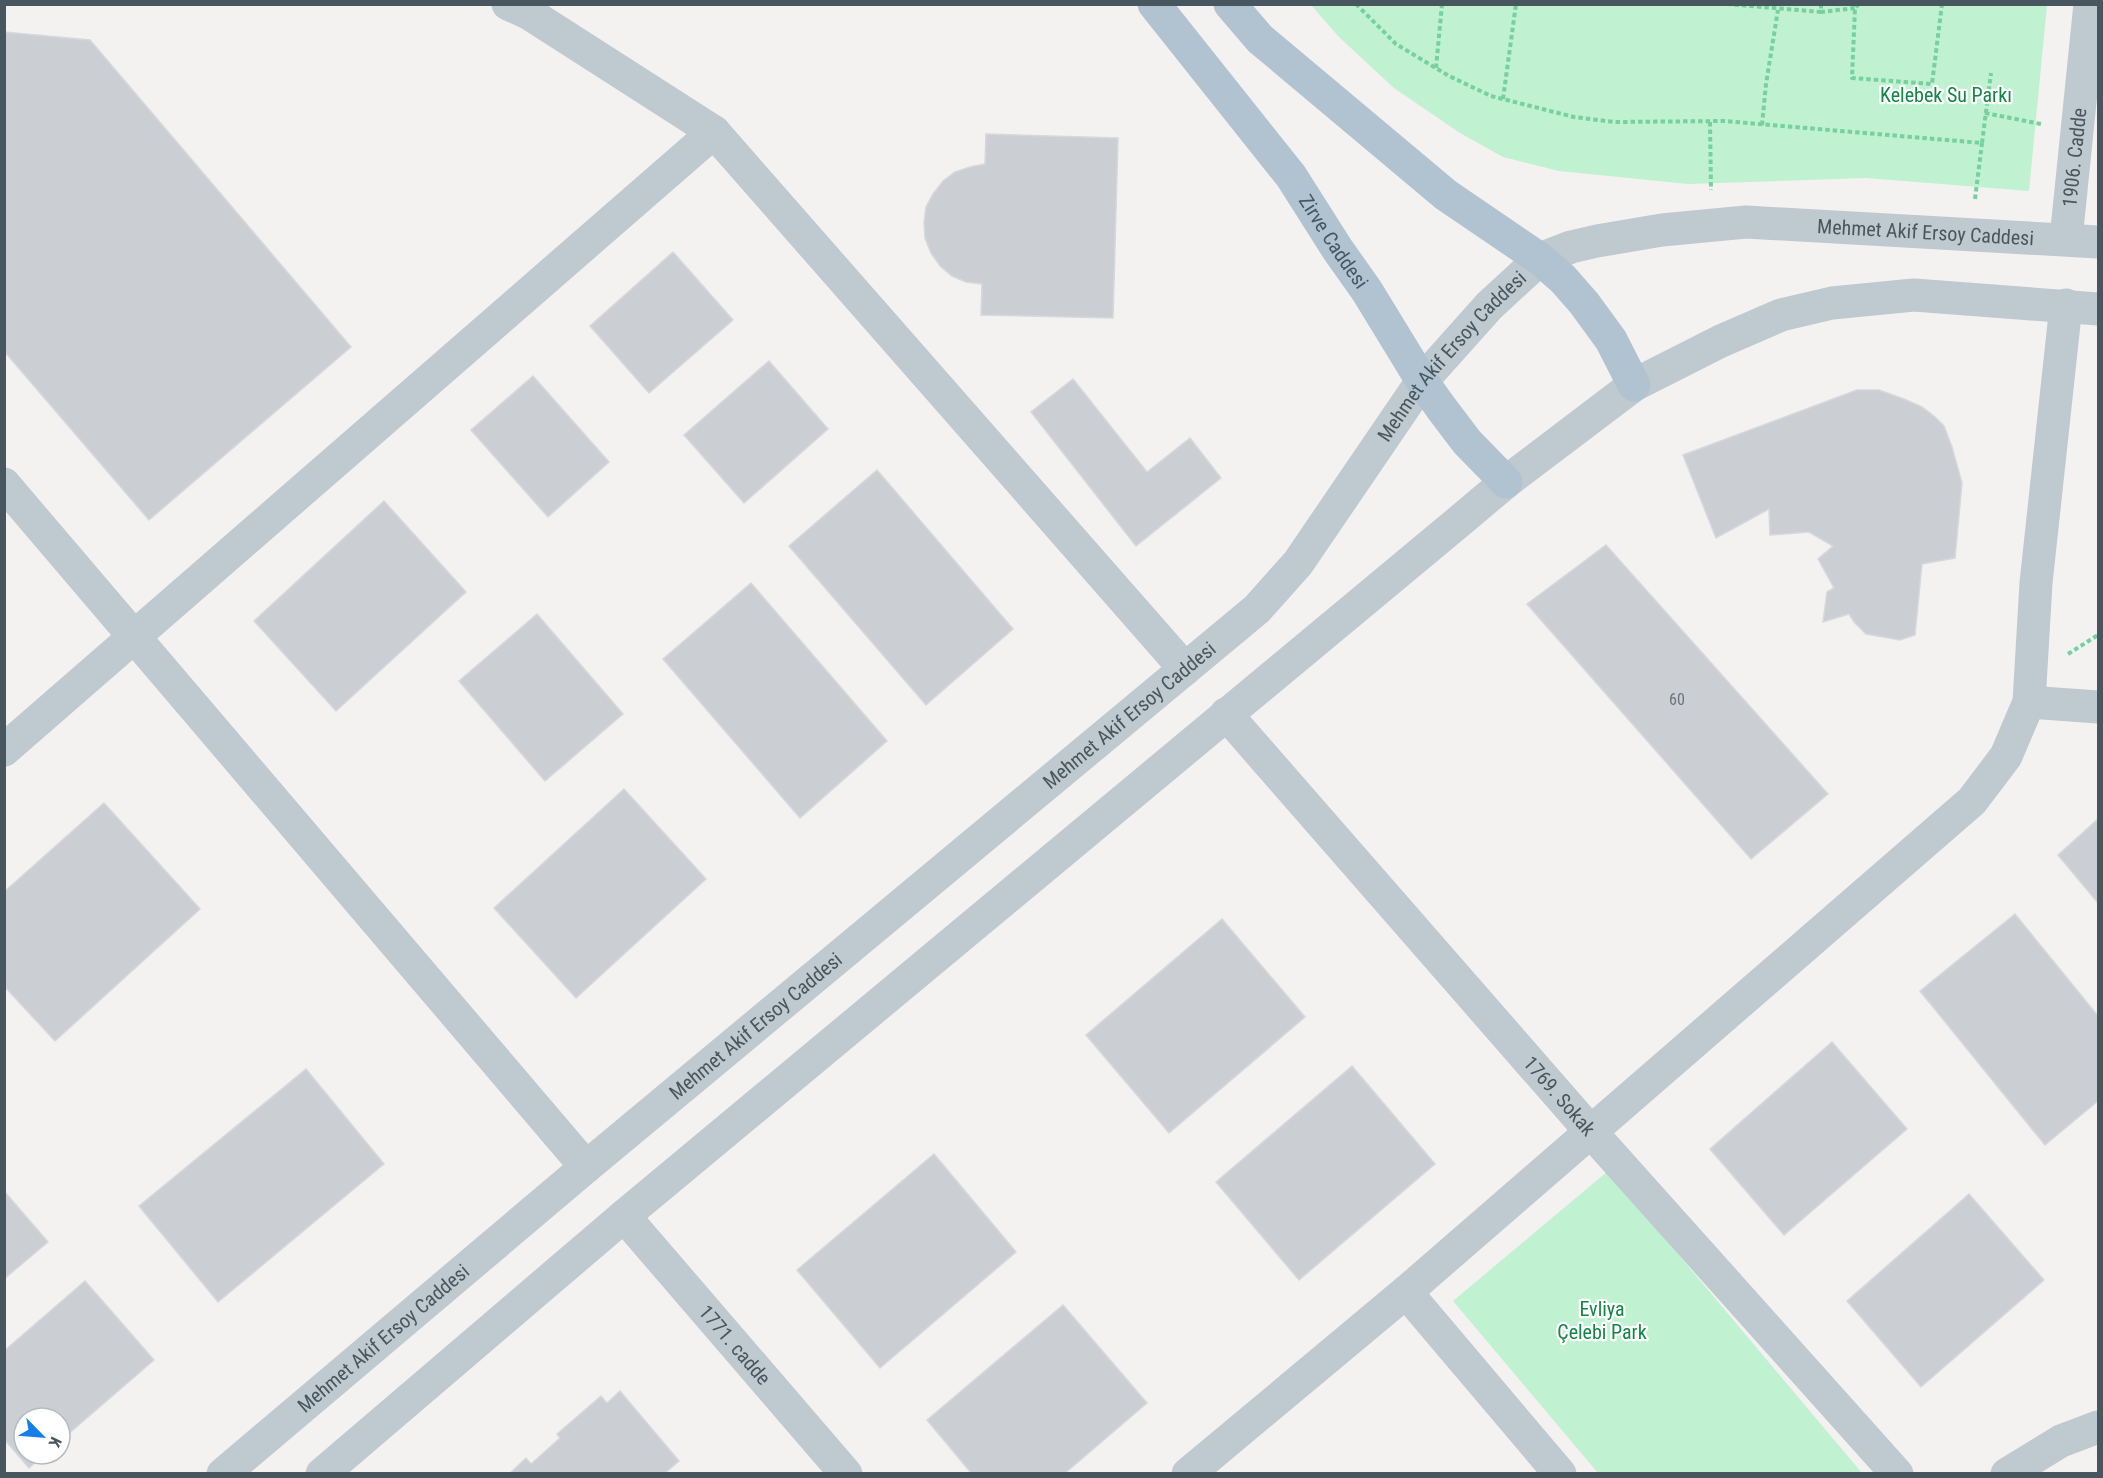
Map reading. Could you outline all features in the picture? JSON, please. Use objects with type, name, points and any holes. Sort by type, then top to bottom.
[{"type":"main road","name":"Zirve Caddesi","points":[[1154,4],[1291,176],[1367,291],[1422,381],[1467,442],[1506,482]]},
{"type":"main road","points":[[1230,4],[1260,39],[1446,195],[1540,259],[1563,279],[1611,340],[1634,385]]},
{"type":"street","points":[[508,4],[530,14],[714,132],[1185,669]]},
{"type":"street","name":"1906. Cadde","points":[[2066,239],[2090,4]]},
{"type":"street","points":[[4,750],[714,132]]},
{"type":"street","name":"Mehmet Akif Ersoy Caddesi","points":[[223,1473],[586,1167],[1257,609],[1298,563],[1422,381],[1489,306],[1540,259],[1570,247],[1597,241],[1662,230],[1746,222],[2098,242]]},
{"type":"street","points":[[322,1473],[624,1216],[1226,714],[1506,482],[1634,385],[1721,341],[1781,315],[1832,303],[1914,295],[2098,309]]},
{"type":"street","points":[[1188,1473],[1406,1292],[1972,801],[2006,756],[2029,702],[2036,583],[2066,305]]},
{"type":"street","points":[[4,484],[586,1167]]},
{"type":"street","points":[[2029,702],[2098,707]]},
{"type":"street","name":"1769. Sokak","points":[[1226,714],[1591,1132],[1897,1473]]},
{"type":"street","name":"1771. cadde","points":[[624,1216],[846,1473]]},
{"type":"street","points":[[1406,1292],[1560,1473]]},
{"type":"street","points":[[2007,1473],[2061,1441],[2098,1426]]},
{"type":"path","points":[[1363,4],[1357,6],[1396,44],[1436,68],[1491,96],[1574,117],[1614,122],[1710,122],[1762,125],[1982,144]]},
{"type":"path","points":[[1436,68],[1442,4]]},
{"type":"path","points":[[1503,99],[1516,4]]},
{"type":"path","points":[[1727,4],[1821,12],[1855,8],[1859,4]]},
{"type":"path","points":[[1821,4],[1821,12]]},
{"type":"path","points":[[1855,8],[1852,78],[1932,84],[1942,4]]},
{"type":"path","points":[[1762,125],[1778,10]]},
{"type":"path","points":[[1972,234],[1991,73]]},
{"type":"path","points":[[1985,113],[2077,131]]},
{"type":"path","points":[[1710,122],[1712,226]]},
{"type":"green space","name":"Kelebek Su Parkı","points":[[1311,5],[2047,5],[2029,191],[1866,178],[1688,184],[1559,171],[1503,157],[1460,133],[1394,88],[1339,37]]},
{"type":"green space","name":"Evliya Çelebi Park","points":[[1608,1171],[1862,1473],[1598,1473],[1453,1301]]},
{"type":"building","points":[[4,32],[90,40],[351,347],[149,520],[4,351]]},
{"type":"building","points":[[986,134],[1118,138],[1113,318],[981,315],[982,284],[966,282],[952,276],[940,266],[931,253],[925,238],[926,207],[943,181],[955,172],[985,164]]},
{"type":"building","points":[[673,252],[733,320],[649,393],[590,326]]},
{"type":"building","points":[[769,361],[828,429],[744,503],[684,435]]},
{"type":"building","points":[[533,376],[609,462],[548,517],[471,430]]},
{"type":"building","points":[[1073,379],[1147,472],[1190,438],[1221,478],[1136,546],[1031,412]]},
{"type":"building","points":[[1857,390],[1879,390],[1922,407],[1935,417],[1944,426],[1962,483],[1955,558],[1922,564],[1915,635],[1900,640],[1866,634],[1849,614],[1823,622],[1827,592],[1834,588],[1818,559],[1833,546],[1809,532],[1770,535],[1769,509],[1716,538],[1683,455]]},
{"type":"building","points":[[877,470],[1013,629],[926,705],[789,546]]},
{"type":"building","points":[[384,501],[466,592],[336,711],[254,621]]},
{"type":"building","points":[[1606,545],[1828,794],[1751,859],[1527,604]]},
{"type":"building","points":[[751,583],[887,741],[800,818],[663,659]]},
{"type":"building","points":[[537,614],[623,714],[545,781],[459,681]]},
{"type":"building","points":[[624,789],[706,879],[576,998],[494,908]]},
{"type":"building","points":[[104,803],[200,909],[55,1041],[4,986],[4,892]]},
{"type":"building","points":[[2098,819],[2098,903],[2058,855]]},
{"type":"building","points":[[2015,914],[2098,1016],[2098,1101],[2045,1145],[1920,991]]},
{"type":"building","points":[[1222,919],[1305,1017],[1169,1133],[1086,1035]]},
{"type":"building","points":[[1832,1042],[1907,1129],[1784,1235],[1710,1149]]},
{"type":"building","points":[[1352,1066],[1435,1164],[1299,1280],[1216,1182]]},
{"type":"building","points":[[306,1069],[384,1164],[218,1302],[139,1206]]},
{"type":"building","points":[[934,1154],[1016,1252],[880,1368],[797,1270]]},
{"type":"building","points":[[4,1191],[48,1242],[4,1279]]},
{"type":"building","points":[[1969,1194],[2044,1280],[1921,1387],[1847,1301]]},
{"type":"building","points":[[85,1281],[154,1360],[72,1431],[72,1406],[12,1406],[12,1448],[4,1439],[4,1351]]},
{"type":"building","points":[[1063,1305],[1147,1403],[1064,1474],[972,1474],[927,1420]]},
{"type":"building","points":[[620,1391],[679,1461],[664,1474],[509,1474],[526,1458],[531,1464],[560,1438],[557,1434],[601,1396],[607,1403]]}]
